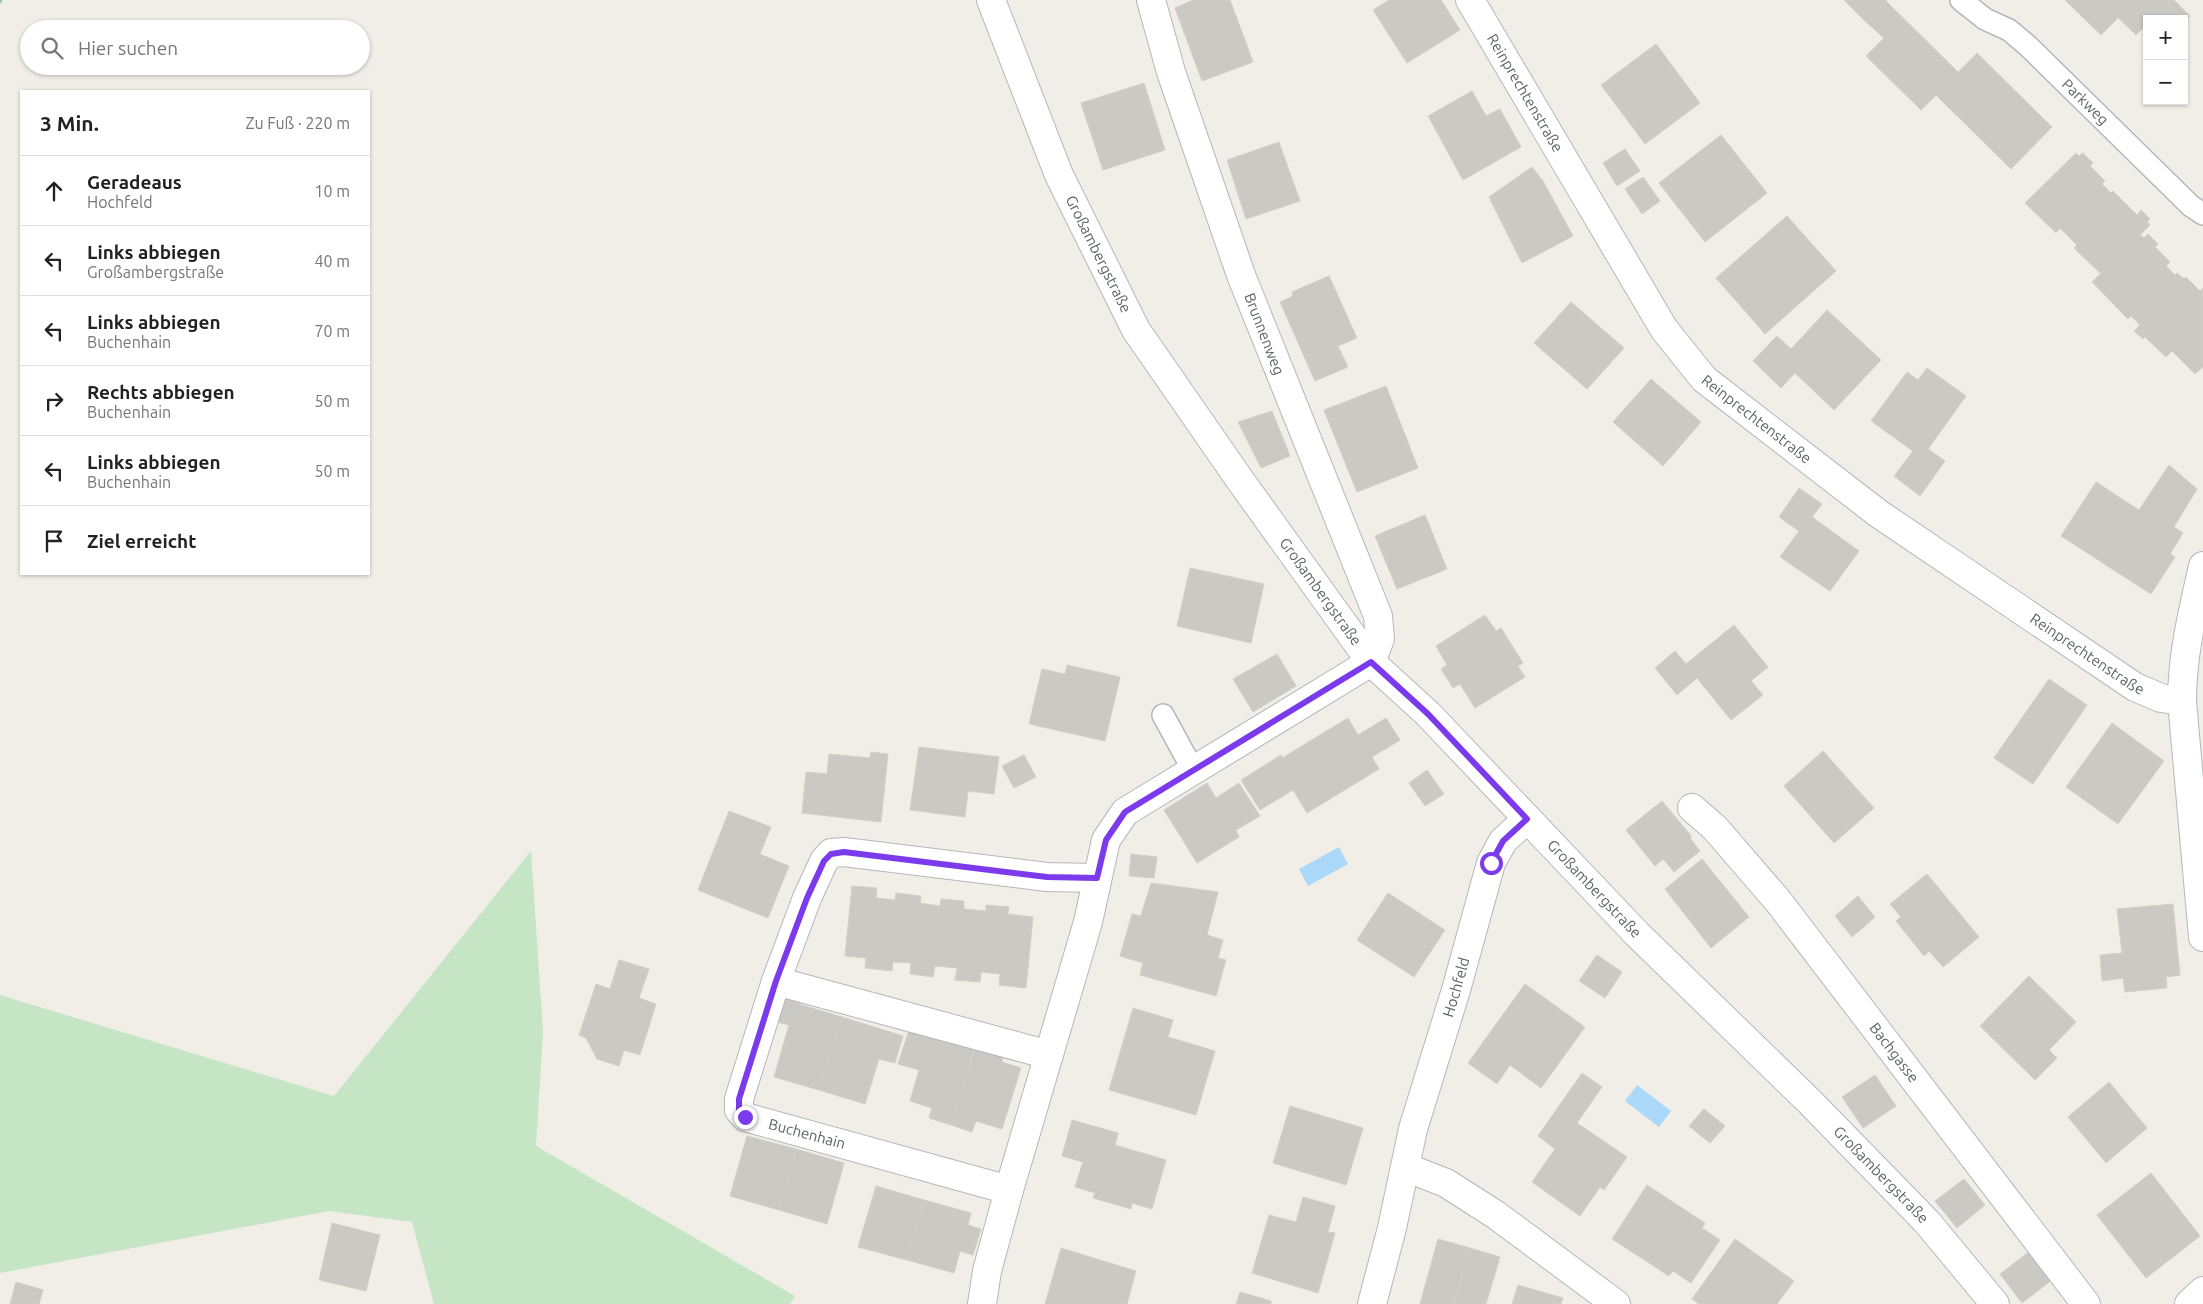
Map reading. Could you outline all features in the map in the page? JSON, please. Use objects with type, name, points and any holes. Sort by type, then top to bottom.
[{"type":"street","name":"Großambergstraße","points":[[991,0],[1059,175],[1136,330],[1240,480],[1371,662],[1428,714],[1637,934],[1810,1102],[1927,1222],[1995,1304]]},
{"type":"street","name":"Brunnenweg","points":[[1151,0],[1170,72],[1241,275],[1378,616],[1380,638],[1371,662]]},
{"type":"street","name":"Reinprechtenstraße","points":[[1470,0],[1664,330],[1704,379],[1879,514],[2127,682],[2161,698],[2189,687]]},
{"type":"street","points":[[2203,566],[2189,687],[2203,937]]},
{"type":"street","points":[[982,1304],[987,1271],[1008,1190],[1088,922],[1106,840],[1125,812],[1371,662]]},
{"type":"street","name":"Bachgasse","points":[[1692,808],[1715,828],[1778,900],[2086,1304]]},
{"type":"street","name":"Hochfeld","points":[[1372,1304],[1413,1129],[1456,990],[1491,863],[1503,841],[1527,819]]},
{"type":"street","name":"Buchenhain","points":[[1008,1190],[745,1117],[739,1110],[739,1099],[776,981],[807,898],[824,861],[831,854],[844,852],[1047,877],[1097,878]]},
{"type":"street","points":[[776,981],[1049,1055]]},
{"type":"street","points":[[1405,1167],[1446,1183],[1496,1215],[1616,1304]]},
{"type":"street","points":[[2189,1304],[2203,1291]]},
{"type":"lane","name":"Parkweg","points":[[1962,0],[1985,19],[2009,30],[2028,46],[2191,206],[2203,214]]},
{"type":"lane","points":[[1163,715],[1193,770]]},
{"type":"green space","points":[[531,851],[543,1032],[536,1146],[795,1296],[790,1304],[434,1304],[412,1222],[329,1211],[0,1273],[0,995],[334,1096]]},
{"type":"water","points":[[1339,847],[1348,864],[1308,886],[1299,869]]},
{"type":"water","points":[[1637,1085],[1671,1111],[1659,1127],[1625,1101]]},
{"type":"building","points":[[1193,0],[1230,0],[1253,62],[1202,81],[1175,8]]},
{"type":"building","points":[[1389,0],[1441,0],[1460,30],[1407,63],[1373,10]]},
{"type":"building","points":[[1844,0],[1887,0],[1866,22]]},
{"type":"building","points":[[2065,0],[2100,0],[2118,18],[2101,35]]},
{"type":"building","points":[[2100,0],[2174,0],[2190,16],[2188,18],[2188,15],[2143,15],[2143,28],[2136,35]]},
{"type":"building","points":[[1886,1],[1959,73],[1921,110],[1866,56],[1884,38],[1866,22]]},
{"type":"building","points":[[1656,44],[1700,103],[1645,144],[1601,85]]},
{"type":"building","points":[[1977,53],[2052,127],[2011,169],[1936,95]]},
{"type":"building","points":[[1144,83],[1165,150],[1103,170],[1081,103]]},
{"type":"building","points":[[1472,91],[1486,116],[1500,109],[1521,147],[1463,180],[1428,116]]},
{"type":"building","points":[[1721,135],[1767,193],[1705,242],[1659,183]]},
{"type":"building","points":[[1279,142],[1300,201],[1246,219],[1227,160]]},
{"type":"building","points":[[1625,149],[1640,171],[1617,186],[1603,163]]},
{"type":"building","points":[[2076,153],[2079,156],[2083,153],[2093,163],[2090,166],[2105,181],[2102,184],[2111,193],[2113,191],[2137,215],[2141,210],[2150,219],[2147,222],[2150,225],[2101,274],[2074,248],[2077,245],[2060,228],[2056,233],[2025,203]]},
{"type":"building","points":[[1532,167],[1543,181],[1573,236],[1522,263],[1489,197]]},
{"type":"building","points":[[1643,177],[1660,201],[1642,214],[1625,189]]},
{"type":"building","points":[[1787,216],[1836,271],[1765,334],[1716,278]]},
{"type":"building","points":[[2148,234],[2158,244],[2155,247],[2170,262],[2166,266],[2175,275],[2177,273],[2184,279],[2186,277],[2200,291],[2203,288],[2203,320],[2166,357],[2145,337],[2143,339],[2134,331],[2140,325],[2131,316],[2128,319],[2092,282],[2140,235],[2144,238]]},
{"type":"building","points":[[1329,276],[1357,338],[1338,346],[1348,367],[1315,381],[1280,302],[1293,296],[1292,292]]},
{"type":"building","points":[[1571,302],[1624,348],[1587,389],[1534,343]]},
{"type":"building","points":[[1827,310],[1881,360],[1834,410],[1795,373],[1781,388],[1753,361],[1777,336],[1791,349]]},
{"type":"building","points":[[2203,320],[2203,367],[2195,374],[2172,351]]},
{"type":"building","points":[[1927,368],[1966,396],[1928,449],[1945,461],[1920,496],[1894,476],[1913,451],[1871,421],[1907,372],[1918,380]]},
{"type":"building","points":[[1651,379],[1701,422],[1663,466],[1613,422]]},
{"type":"building","points":[[1386,386],[1418,468],[1357,492],[1324,410]]},
{"type":"building","points":[[1272,411],[1290,456],[1261,468],[1238,422]]},
{"type":"building","points":[[2169,465],[2197,489],[2174,527],[2183,533],[2170,554],[2175,557],[2151,594],[2061,536],[2096,482],[2139,510]]},
{"type":"building","points":[[1799,488],[1822,504],[1812,517],[1859,551],[1830,591],[1780,557],[1799,531],[1779,517]]},
{"type":"building","points":[[1425,515],[1447,569],[1397,589],[1375,536]]},
{"type":"building","points":[[1190,568],[1264,584],[1251,643],[1177,626]]},
{"type":"building","points":[[1485,615],[1496,631],[1501,628],[1523,663],[1518,666],[1525,677],[1475,708],[1460,684],[1453,688],[1441,669],[1447,665],[1436,646]]},
{"type":"building","points":[[1734,625],[1768,667],[1751,681],[1763,695],[1731,720],[1697,678],[1677,695],[1655,668],[1675,651],[1686,664]]},
{"type":"building","points":[[1277,654],[1296,686],[1253,712],[1233,679]]},
{"type":"building","points":[[1067,665],[1120,677],[1105,741],[1029,724],[1042,669],[1065,674]]},
{"type":"building","points":[[2049,679],[2087,705],[2033,784],[1994,758]]},
{"type":"building","points":[[1348,718],[1358,735],[1386,718],[1400,740],[1372,757],[1379,769],[1307,813],[1293,790],[1260,810],[1241,780],[1281,755],[1282,758]]},
{"type":"building","points":[[2112,723],[2164,761],[2118,824],[2066,787]]},
{"type":"building","points":[[919,747],[999,757],[994,794],[968,791],[965,817],[910,810]]},
{"type":"building","points":[[1823,751],[1874,808],[1834,843],[1784,786]]},
{"type":"building","points":[[871,752],[888,754],[881,822],[802,813],[806,772],[827,774],[829,754],[870,758]]},
{"type":"building","points":[[1024,755],[1036,777],[1014,788],[1002,766]]},
{"type":"building","points":[[1427,770],[1444,794],[1425,806],[1409,783]]},
{"type":"building","points":[[1207,783],[1216,798],[1239,783],[1260,816],[1236,830],[1239,837],[1197,863],[1164,810]]},
{"type":"building","points":[[1662,801],[1692,837],[1690,838],[1700,851],[1674,872],[1663,859],[1655,866],[1626,830]]},
{"type":"building","points":[[729,811],[771,827],[760,854],[789,866],[768,918],[698,890]]},
{"type":"building","points":[[1131,854],[1157,857],[1154,878],[1129,876]]},
{"type":"building","points":[[1702,859],[1749,917],[1711,948],[1665,889]]},
{"type":"building","points":[[1927,874],[1979,937],[1943,967],[1929,951],[1924,956],[1896,921],[1901,917],[1890,904]]},
{"type":"building","points":[[1151,883],[1218,892],[1207,935],[1223,940],[1218,958],[1226,960],[1216,996],[1140,975],[1143,963],[1120,956],[1132,914],[1141,916]]},
{"type":"building","points":[[852,886],[877,888],[876,898],[895,900],[896,893],[921,896],[920,903],[940,906],[941,899],[964,901],[964,909],[986,911],[986,905],[1009,907],[1008,914],[1033,917],[1026,988],[999,985],[1000,974],[981,972],[980,982],[955,980],[957,968],[935,966],[933,977],[910,974],[911,963],[893,962],[892,971],[865,968],[866,958],[845,956]]},
{"type":"building","points":[[1388,893],[1445,930],[1414,977],[1357,940]]},
{"type":"building","points":[[1858,896],[1875,917],[1852,937],[1835,916]]},
{"type":"building","points":[[2173,904],[2180,975],[2166,977],[2167,988],[2125,992],[2123,978],[2102,981],[2100,955],[2122,953],[2117,909]]},
{"type":"building","points":[[1597,955],[1622,972],[1605,998],[1579,981]]},
{"type":"building","points":[[619,960],[649,969],[639,998],[656,1004],[640,1055],[624,1050],[619,1066],[597,1059],[586,1038],[579,1035],[596,984],[610,989]]},
{"type":"building","points":[[2029,976],[2076,1022],[2049,1050],[2057,1058],[2035,1080],[1980,1026]]},
{"type":"building","points":[[1525,984],[1585,1027],[1541,1088],[1510,1065],[1497,1084],[1468,1063]]},
{"type":"building","points":[[781,995],[800,1000],[799,1004],[842,1017],[819,1090],[774,1077],[789,1025],[773,1021]]},
{"type":"building","points":[[1133,1008],[1173,1020],[1168,1037],[1215,1051],[1196,1115],[1109,1090]]},
{"type":"building","points":[[842,1017],[903,1036],[895,1063],[879,1059],[865,1104],[819,1090]]},
{"type":"building","points":[[910,1027],[975,1048],[951,1125],[929,1118],[932,1108],[910,1101],[919,1070],[898,1064]]},
{"type":"building","points":[[975,1048],[1003,1057],[1002,1062],[1021,1068],[1002,1129],[976,1121],[972,1132],[951,1125]]},
{"type":"building","points":[[1582,1073],[1602,1087],[1577,1123],[1627,1157],[1604,1190],[1600,1187],[1580,1216],[1532,1182],[1555,1149],[1538,1136]]},
{"type":"building","points":[[1875,1075],[1896,1106],[1863,1128],[1842,1097]]},
{"type":"building","points":[[2109,1082],[2147,1128],[2106,1163],[2068,1117]]},
{"type":"building","points":[[1290,1106],[1363,1128],[1346,1185],[1273,1163]]},
{"type":"building","points":[[1704,1109],[1725,1126],[1710,1143],[1689,1126]]},
{"type":"building","points":[[1072,1120],[1118,1133],[1115,1145],[1166,1160],[1152,1209],[1132,1203],[1131,1209],[1093,1198],[1095,1193],[1075,1187],[1083,1162],[1062,1156]]},
{"type":"building","points":[[747,1136],[796,1149],[779,1210],[730,1196]]},
{"type":"building","points":[[796,1149],[844,1163],[827,1224],[779,1210]]},
{"type":"building","points":[[2151,1173],[2200,1236],[2146,1278],[2097,1215]]},
{"type":"building","points":[[1964,1179],[1985,1205],[1957,1228],[1935,1201]]},
{"type":"building","points":[[1647,1185],[1705,1223],[1702,1228],[1720,1240],[1691,1283],[1673,1271],[1669,1276],[1612,1239]]},
{"type":"building","points":[[876,1186],[924,1200],[907,1260],[858,1247]]},
{"type":"building","points":[[1303,1197],[1335,1206],[1328,1232],[1335,1233],[1318,1293],[1252,1273],[1269,1215],[1296,1222]]},
{"type":"building","points":[[924,1200],[971,1213],[968,1225],[981,1229],[973,1255],[960,1251],[954,1273],[907,1260]]},
{"type":"building","points":[[332,1223],[380,1235],[366,1291],[319,1280]]},
{"type":"building","points":[[1438,1239],[1470,1248],[1454,1304],[1420,1304]]},
{"type":"building","points":[[1735,1239],[1794,1281],[1777,1304],[1699,1304],[1692,1299]]},
{"type":"building","points":[[1061,1248],[1136,1271],[1127,1304],[1045,1304]]},
{"type":"building","points":[[1470,1248],[1500,1257],[1486,1304],[1454,1304]]},
{"type":"building","points":[[2030,1251],[2052,1280],[2022,1303],[2000,1274]]},
{"type":"building","points":[[16,1282],[43,1290],[39,1304],[10,1304]]},
{"type":"building","points":[[1518,1285],[1563,1298],[1561,1304],[1512,1304]]},
{"type":"building","points":[[1240,1292],[1271,1301],[1271,1304],[1236,1304]]},
{"type":"route","points":[[745,1117],[739,1110],[739,1099],[776,981],[807,898],[824,861],[831,854],[844,852],[1047,877],[1097,878],[1106,840],[1125,812],[1371,662],[1428,714],[1527,819],[1503,841],[1491,863]]}]
